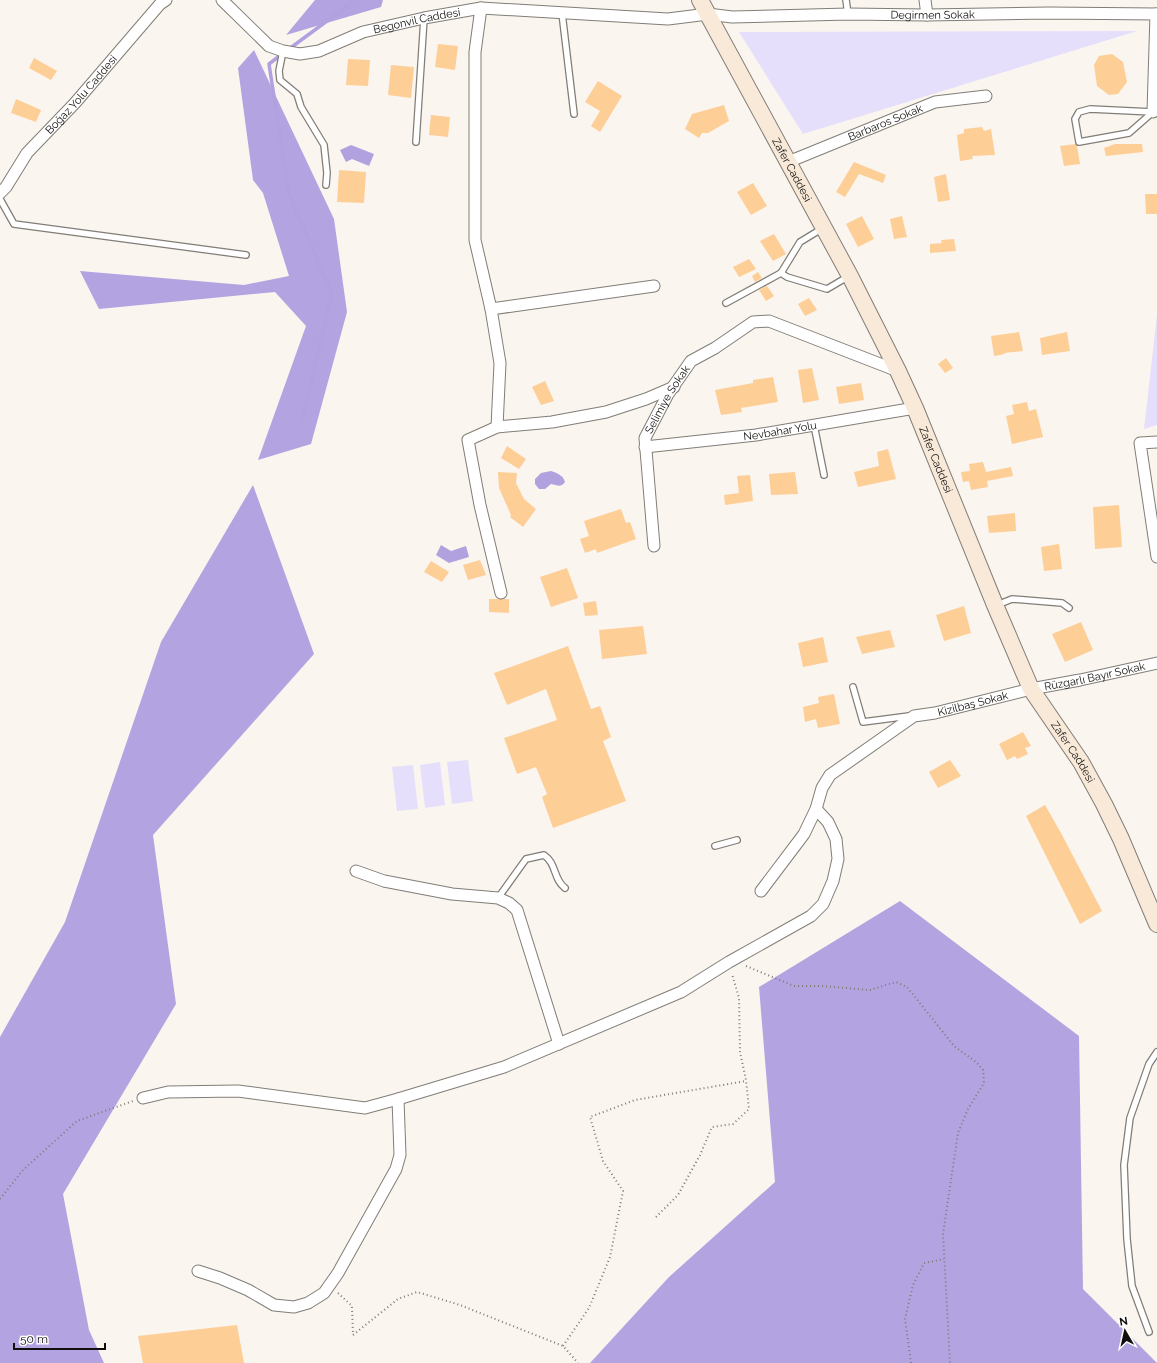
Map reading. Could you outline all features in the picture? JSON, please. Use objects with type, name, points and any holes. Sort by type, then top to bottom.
[{"type":"street","name":"Boğaz Yolu Caddesi","points":[[0,193],[6,187],[27,153],[74,103],[160,4],[166,0]]},
{"type":"street","name":"Begonvil Caddesi","points":[[222,0],[269,46],[282,51],[300,54],[319,51],[363,32],[424,18],[481,8],[668,19],[708,14]]},
{"type":"street","name":"Zafer Caddesi","points":[[700,0],[850,276],[898,371],[915,408],[995,605],[1032,689],[1081,762],[1104,804],[1121,839],[1157,924]]},
{"type":"street","points":[[925,0],[927,16]]},
{"type":"street","points":[[481,8],[475,52],[475,240],[491,309],[500,364],[497,428]]},
{"type":"street","name":"Degirmen Sokak","points":[[708,14],[732,17],[848,14],[927,16],[1049,13],[1156,14]]},
{"type":"street","points":[[1153,112],[1156,14]]},
{"type":"street","name":"Barbaros Sokak","points":[[788,162],[935,102],[986,96]]},
{"type":"street","points":[[491,309],[654,286]]},
{"type":"street","name":"Selimiye Sokak","points":[[654,546],[645,438],[674,386],[691,361],[715,348],[753,322],[769,320],[898,371]]},
{"type":"street","points":[[501,593],[480,505],[468,440],[497,428],[552,422],[606,412],[646,399],[674,386]]},
{"type":"street","name":"Nevbahar Yolu","points":[[645,447],[756,435],[915,408]]},
{"type":"street","points":[[1157,442],[1140,443],[1157,557]]},
{"type":"street","name":"Rüzgarlı Bayır Sokak","points":[[1032,689],[1157,663]]},
{"type":"street","name":"Kizilbaş Sokak","points":[[914,716],[935,713],[1032,689]]},
{"type":"street","points":[[761,891],[804,834],[816,808],[822,788],[830,774],[914,716]]},
{"type":"street","points":[[143,1098],[168,1092],[238,1091],[365,1108],[504,1067],[681,992],[728,962],[811,916],[823,904],[833,881],[838,859],[836,839],[828,822],[816,808]]},
{"type":"street","points":[[356,870],[384,881],[452,894],[498,898],[509,903],[517,910],[558,1044]]},
{"type":"street","points":[[198,1271],[241,1287],[274,1305],[294,1307],[308,1303],[324,1293],[338,1273],[396,1169],[400,1155],[398,1099]]},
{"type":"lane","points":[[846,0],[848,14]]},
{"type":"lane","points":[[562,13],[574,114]]},
{"type":"lane","points":[[416,142],[424,18]]},
{"type":"lane","points":[[282,51],[280,80],[297,94],[301,107],[324,146],[327,173],[326,185]]},
{"type":"lane","points":[[1090,109],[1153,112],[1129,133],[1079,142],[1075,119],[1080,112],[1090,109]]},
{"type":"lane","points":[[0,199],[14,224],[246,255]]},
{"type":"lane","points":[[726,303],[781,273],[800,242],[824,228]]},
{"type":"lane","points":[[781,273],[787,277],[827,289],[850,276]]},
{"type":"lane","points":[[814,425],[824,475]]},
{"type":"lane","points":[[995,605],[1012,600],[1062,603],[1069,608]]},
{"type":"lane","points":[[853,686],[863,722],[914,716]]},
{"type":"lane","points":[[715,846],[737,840]]},
{"type":"lane","points":[[498,898],[526,859],[534,856],[544,855],[551,860],[560,884],[565,888]]},
{"type":"lane","points":[[1148,1332],[1132,1286],[1127,1239],[1124,1165],[1130,1118],[1148,1064],[1157,1052]]},
{"type":"path","points":[[656,1217],[678,1195],[700,1155],[712,1127],[733,1124],[749,1109],[746,1080],[740,1052],[739,998],[728,962],[750,967],[794,986],[822,986],[870,990],[896,982],[907,988],[954,1046],[976,1062],[983,1070],[984,1083],[968,1109],[958,1133],[943,1234],[950,1363]]},
{"type":"path","points":[[563,1346],[589,1308],[610,1257],[623,1191],[603,1161],[590,1117],[635,1100],[746,1080]]},
{"type":"path","points":[[0,1199],[23,1170],[77,1121],[143,1098]]},
{"type":"path","points":[[911,1363],[905,1319],[912,1285],[924,1263],[944,1259]]},
{"type":"path","points":[[329,1285],[352,1306],[353,1335],[398,1299],[417,1292],[460,1305],[563,1346],[578,1363]]},
{"type":"shaded area","points":[[315,0],[383,0],[381,7],[286,35]]},
{"type":"shaded area","points":[[1137,31],[803,134],[739,32]]},
{"type":"shaded area","points":[[254,50],[334,219],[347,312],[311,444],[258,460],[306,326],[275,292],[99,309],[80,271],[244,285],[289,276],[263,193],[253,180],[238,68]]},
{"type":"shaded area","points":[[351,145],[374,154],[369,166],[352,159],[346,162],[340,150]]},
{"type":"shaded area","points":[[1157,315],[1157,425],[1144,429]]},
{"type":"shaded area","points":[[551,471],[561,476],[565,482],[560,486],[551,484],[545,489],[539,489],[535,484],[535,479],[541,473]]},
{"type":"shaded area","points":[[253,485],[314,654],[153,835],[176,1004],[63,1194],[89,1330],[104,1363],[0,1363],[0,1037],[65,922],[161,642]]},
{"type":"shaded area","points":[[441,545],[451,551],[466,546],[469,557],[449,563],[436,555]]},
{"type":"shaded area","points":[[468,760],[473,801],[452,804],[447,762]]},
{"type":"shaded area","points":[[440,762],[445,805],[425,808],[420,765]]},
{"type":"shaded area","points":[[413,765],[418,809],[397,811],[392,767]]},
{"type":"shaded area","points":[[900,901],[1079,1036],[1083,1289],[1157,1363],[590,1363],[669,1277],[775,1182],[759,987]]},
{"type":"building","points":[[438,44],[458,46],[455,70],[435,67]]},
{"type":"building","points":[[1112,54],[1123,62],[1127,82],[1118,94],[1109,95],[1097,86],[1094,65],[1099,56]]},
{"type":"building","points":[[34,58],[57,71],[51,80],[29,68]]},
{"type":"building","points":[[348,59],[370,60],[368,86],[346,85]]},
{"type":"building","points":[[391,65],[414,67],[411,98],[388,95]]},
{"type":"building","points":[[598,81],[622,96],[600,132],[591,126],[600,111],[585,102]]},
{"type":"building","points":[[16,99],[41,110],[36,122],[11,113]]},
{"type":"building","points":[[724,105],[729,121],[708,133],[702,133],[699,138],[685,129],[692,114]]},
{"type":"building","points":[[431,115],[450,117],[448,137],[429,135]]},
{"type":"building","points":[[982,127],[984,131],[991,129],[995,155],[972,156],[973,159],[960,161],[957,135],[964,133],[964,129]]},
{"type":"building","points":[[1076,144],[1080,164],[1064,166],[1060,146]]},
{"type":"building","points":[[1115,144],[1142,144],[1143,152],[1106,156],[1104,148]]},
{"type":"building","points":[[854,162],[886,175],[883,183],[859,174],[845,197],[836,192]]},
{"type":"building","points":[[339,170],[366,172],[364,203],[337,202]]},
{"type":"building","points":[[946,174],[950,200],[938,202],[934,177]]},
{"type":"building","points":[[753,183],[767,206],[751,215],[737,192]]},
{"type":"building","points":[[1145,194],[1157,194],[1157,214],[1146,214]]},
{"type":"building","points":[[862,216],[874,239],[858,247],[846,224]]},
{"type":"building","points":[[902,216],[907,237],[894,239],[890,219]]},
{"type":"building","points":[[774,234],[786,254],[773,261],[760,241]]},
{"type":"building","points":[[954,239],[956,251],[930,253],[930,244],[942,243],[941,240]]},
{"type":"building","points":[[749,259],[756,269],[739,277],[733,267]]},
{"type":"building","points":[[758,272],[762,278],[755,282],[752,276]]},
{"type":"building","points":[[767,286],[774,296],[766,301],[759,290]]},
{"type":"building","points":[[809,298],[817,310],[805,316],[798,304]]},
{"type":"building","points":[[1019,332],[1023,351],[1004,353],[1005,354],[994,356],[991,336]]},
{"type":"building","points":[[1067,332],[1070,351],[1042,355],[1040,338]]},
{"type":"building","points":[[946,358],[953,368],[945,373],[938,364]]},
{"type":"building","points":[[812,368],[819,400],[803,403],[798,370]]},
{"type":"building","points":[[773,377],[778,402],[741,408],[742,412],[721,415],[715,390],[753,383],[753,380]]},
{"type":"building","points":[[545,381],[554,401],[541,405],[532,387]]},
{"type":"building","points":[[861,383],[864,400],[839,404],[836,387]]},
{"type":"building","points":[[1027,402],[1029,411],[1036,409],[1043,437],[1012,444],[1006,416],[1014,414],[1012,405]]},
{"type":"building","points":[[507,446],[526,459],[519,469],[501,458]]},
{"type":"building","points":[[888,449],[896,479],[858,487],[854,472],[879,466],[877,452]]},
{"type":"building","points":[[983,462],[986,472],[1011,467],[1013,476],[987,481],[988,487],[971,490],[969,481],[963,482],[961,472],[970,471],[969,464]]},
{"type":"building","points":[[498,472],[517,473],[516,483],[524,499],[536,509],[523,527],[510,517],[511,515],[499,488]]},
{"type":"building","points":[[795,472],[798,494],[771,495],[769,474]]},
{"type":"building","points":[[750,475],[753,501],[725,505],[724,495],[739,493],[737,476]]},
{"type":"building","points":[[1119,505],[1122,547],[1095,549],[1093,507]]},
{"type":"building","points":[[621,509],[626,523],[630,522],[636,539],[597,553],[596,549],[585,553],[580,539],[589,536],[584,521]]},
{"type":"building","points":[[1015,513],[1016,531],[989,533],[987,516]]},
{"type":"building","points":[[1059,544],[1062,569],[1044,571],[1041,547]]},
{"type":"building","points":[[480,560],[486,575],[468,580],[463,565]]},
{"type":"building","points":[[431,561],[449,572],[442,582],[424,572]]},
{"type":"building","points":[[567,568],[578,598],[551,607],[540,577]]},
{"type":"building","points":[[489,599],[509,599],[509,613],[489,612]]},
{"type":"building","points":[[596,601],[598,615],[585,616],[583,603]]},
{"type":"building","points":[[964,606],[971,633],[944,641],[936,615]]},
{"type":"building","points":[[1081,622],[1093,650],[1065,662],[1052,634]]},
{"type":"building","points":[[643,626],[647,654],[602,659],[599,630]]},
{"type":"building","points":[[890,630],[895,647],[862,654],[856,637]]},
{"type":"building","points":[[823,637],[828,662],[803,667],[798,643]]},
{"type":"building","points":[[568,646],[591,709],[600,706],[611,737],[603,741],[626,801],[553,828],[542,797],[547,794],[536,767],[517,774],[504,738],[557,720],[546,689],[507,705],[494,673]]},
{"type":"building","points":[[834,694],[840,724],[818,728],[816,719],[805,722],[803,707],[819,703],[818,697]]},
{"type":"building","points":[[1023,732],[1031,746],[1025,748],[1028,754],[1017,759],[1015,756],[1007,760],[999,744]]},
{"type":"building","points":[[950,760],[961,776],[938,788],[929,772]]},
{"type":"building","points":[[1045,805],[1102,911],[1080,924],[1026,816]]},
{"type":"building","points":[[237,1325],[244,1363],[143,1363],[138,1336]]},
{"type":"waterway","points":[[289,49],[350,4],[353,0]]},
{"type":"waterway","points":[[282,54],[269,64],[289,194],[332,294],[302,420]]}]
